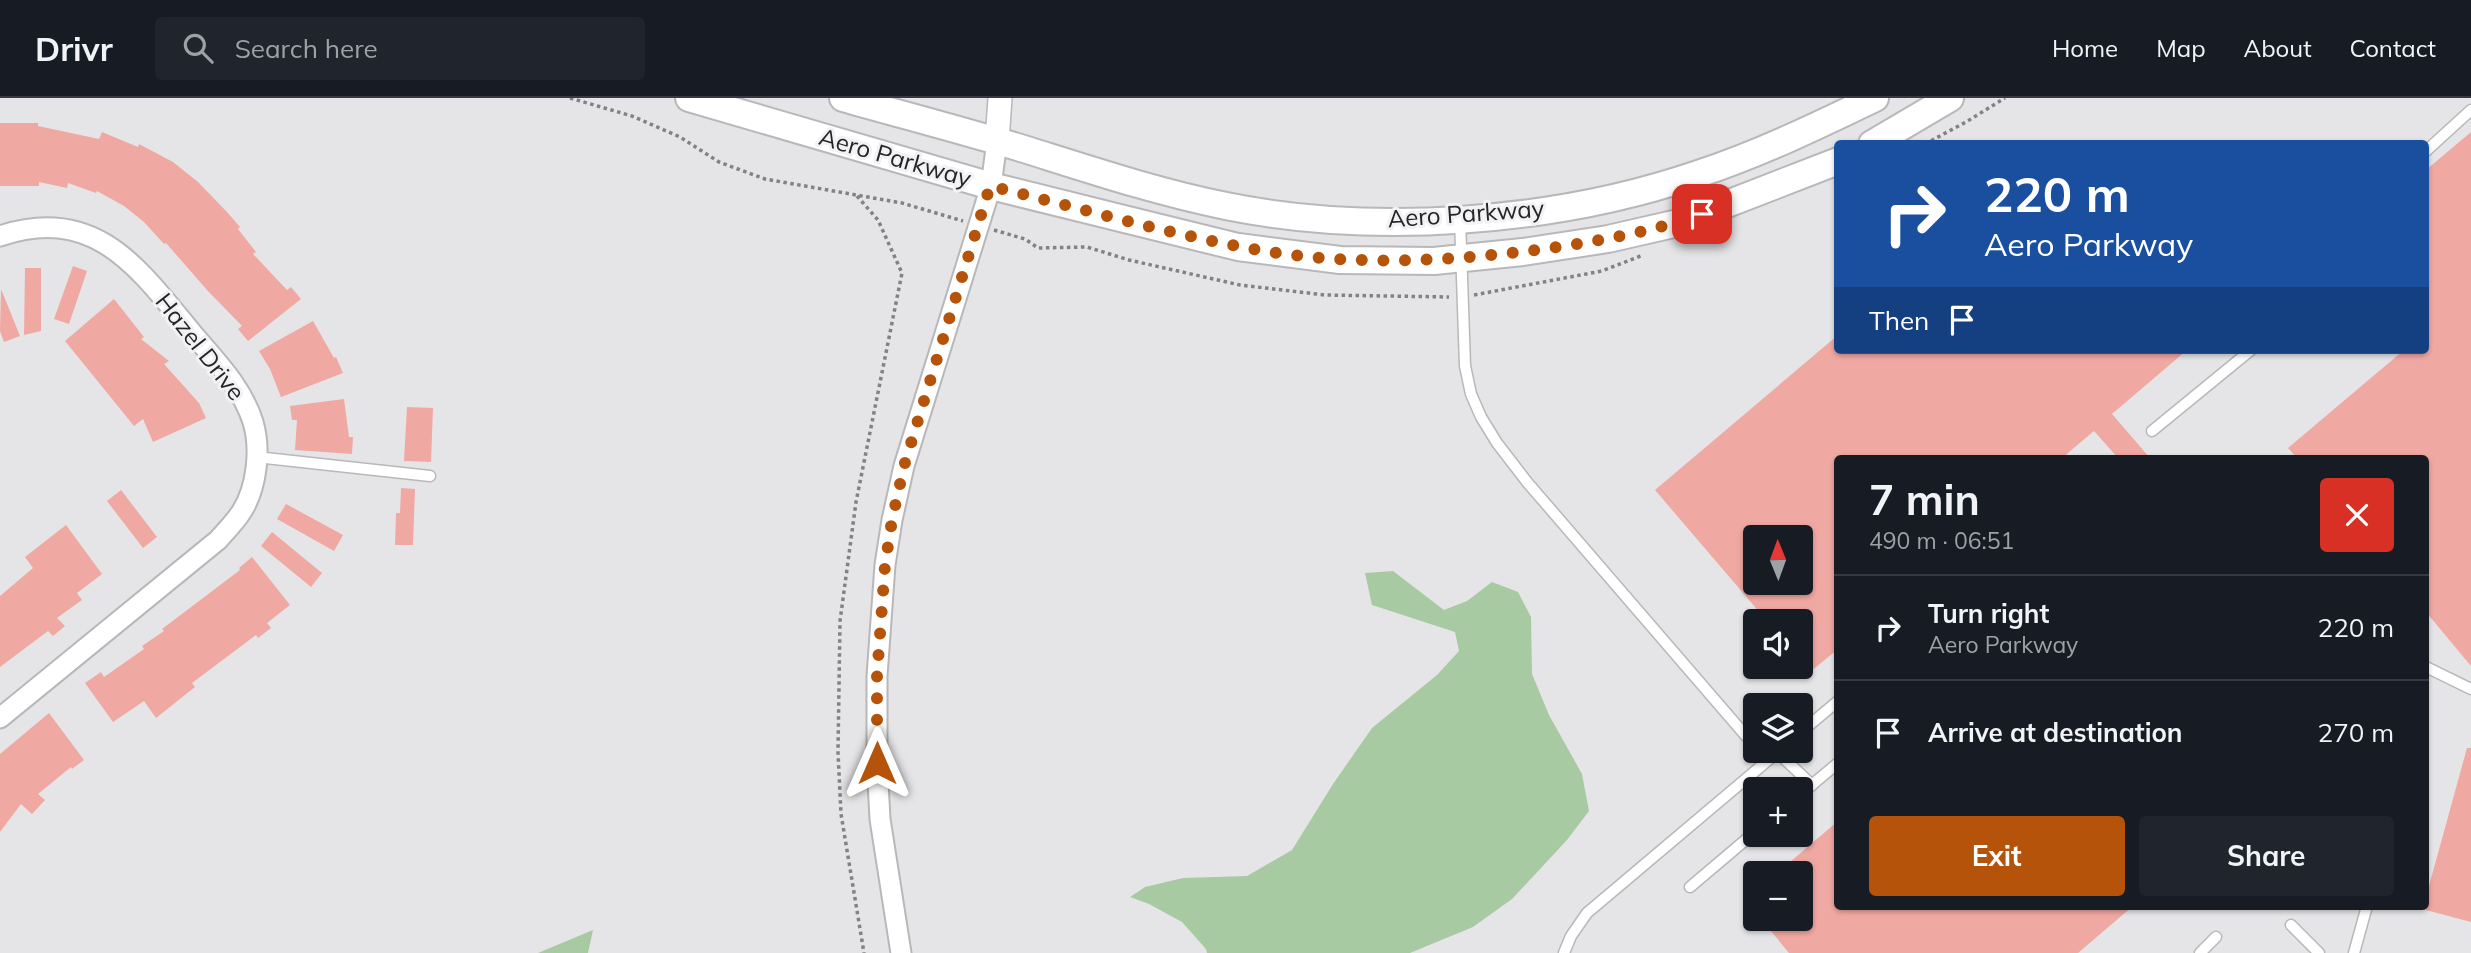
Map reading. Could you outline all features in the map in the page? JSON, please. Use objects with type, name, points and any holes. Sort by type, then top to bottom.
[{"type":"main road","name":"Aero Parkway","points":[[689,98],[990,186],[1238,247],[1340,260],[1434,261],[1608,239],[1678,223],[1834,163]]},
{"type":"main road","name":"Aero Parkway","points":[[843,98],[1150,188],[1238,208],[1329,219],[1377,221],[1460,219],[1536,211],[1642,191],[1750,156],[1875,98]]},
{"type":"main road","points":[[1879,140],[1950,98]]},
{"type":"street","points":[[901,953],[880,819],[877,763],[877,676],[885,565],[904,466],[990,186],[1000,98]]},
{"type":"street","name":"Hazel Drive","points":[[0,236],[39,228],[64,229],[89,235],[113,247],[140,271],[237,387],[253,423],[257,457],[252,486],[242,511],[218,540],[0,718]]},
{"type":"lane","points":[[2429,148],[2471,110]]},
{"type":"lane","points":[[1460,219],[1465,366],[1471,394],[1481,418],[1532,488],[1743,733]]},
{"type":"lane","points":[[2152,431],[2246,354]]},
{"type":"lane","points":[[257,457],[430,476]]},
{"type":"lane","points":[[2429,669],[2471,690]]},
{"type":"lane","points":[[1813,722],[1834,704]]},
{"type":"lane","points":[[1564,953],[1571,936],[1587,913],[1764,763]]},
{"type":"lane","points":[[1790,763],[1804,777]]},
{"type":"lane","points":[[1813,784],[1834,766]]},
{"type":"lane","points":[[1690,887],[1743,842]]},
{"type":"lane","points":[[2354,953],[2366,910]]},
{"type":"lane","points":[[2291,925],[2319,953]]},
{"type":"lane","points":[[2200,953],[2216,937]]},
{"type":"path","points":[[570,98],[632,116],[680,137],[719,162],[765,179],[902,203]]},
{"type":"path","points":[[1932,140],[2005,98]]},
{"type":"path","points":[[856,194],[878,220],[901,273],[856,502],[840,621],[838,752],[841,814],[864,953]]},
{"type":"path","points":[[1025,239],[1038,248],[1087,247],[1142,263],[1240,285],[1325,295],[1433,298]]},
{"type":"green space","points":[[1393,571],[1444,610],[1467,601],[1492,582],[1518,592],[1531,617],[1532,674],[1549,715],[1582,774],[1589,811],[1567,840],[1512,899],[1473,927],[1410,953],[1207,953],[1182,922],[1130,897],[1145,887],[1183,878],[1247,876],[1292,850],[1372,728],[1437,675],[1459,651],[1455,632],[1372,605],[1365,573]]},
{"type":"green space","points":[[593,930],[588,953],[538,953]]},
{"type":"building","points":[[0,123],[38,123],[38,126],[99,139],[102,132],[138,147],[139,144],[173,162],[198,182],[227,212],[256,252],[253,254],[287,290],[291,287],[301,299],[248,341],[238,329],[242,326],[166,243],[124,206],[97,191],[96,193],[68,183],[67,188],[39,182],[39,186],[0,186]]},
{"type":"building","points":[[2471,132],[2471,666],[2429,616],[2429,455],[2294,455],[2288,448],[2399,354],[2429,354],[2429,167]]},
{"type":"building","points":[[73,266],[87,271],[69,324],[54,319]]},
{"type":"building","points":[[25,268],[41,268],[41,331],[24,335]]},
{"type":"building","points":[[1,289],[20,336],[4,342],[0,331]]},
{"type":"building","points":[[114,299],[144,337],[141,339],[169,361],[164,364],[199,403],[206,418],[153,442],[143,419],[134,426],[65,341]]},
{"type":"building","points":[[313,321],[343,373],[281,397],[270,369],[259,351]]},
{"type":"building","points":[[1834,338],[1834,354],[2182,354],[2112,414],[2147,455],[2115,455],[2094,431],[2066,455],[1834,455],[1834,652],[1813,670],[1813,609],[1757,609],[1745,595],[1813,595],[1813,525],[1743,525],[1743,593],[1655,490]]},
{"type":"building","points":[[344,399],[349,437],[353,437],[352,454],[295,450],[297,420],[292,420],[290,406]]},
{"type":"building","points":[[407,407],[433,408],[431,462],[404,461]]},
{"type":"building","points":[[401,488],[415,489],[413,545],[395,545],[396,513],[400,513]]},
{"type":"building","points":[[121,490],[157,537],[143,548],[107,501]]},
{"type":"building","points":[[286,504],[343,535],[334,551],[277,519]]},
{"type":"building","points":[[66,525],[102,574],[77,593],[82,600],[57,618],[65,626],[53,636],[48,631],[0,667],[0,596],[33,568],[25,557]]},
{"type":"building","points":[[272,532],[322,573],[311,587],[261,546]]},
{"type":"building","points":[[252,557],[290,605],[267,623],[271,628],[258,638],[256,635],[192,683],[195,687],[156,718],[144,701],[113,722],[85,683],[101,672],[104,677],[144,649],[142,646],[240,570]]},
{"type":"building","points":[[49,713],[84,760],[38,794],[45,800],[32,814],[21,804],[0,832],[0,754]]},
{"type":"building","points":[[2467,748],[2471,748],[2471,922],[2426,910],[2429,910],[2429,886]]},
{"type":"building","points":[[1834,824],[1834,910],[2128,910],[2078,953],[1789,953],[1771,931],[1813,931],[1813,861],[1791,861],[1808,847],[1813,847],[1813,842]]},
{"type":"route","points":[[877,763],[877,676],[885,565],[892,520],[904,466],[990,186],[1238,247],[1340,260],[1434,261],[1523,252],[1608,239],[1678,223],[1702,214]]}]
